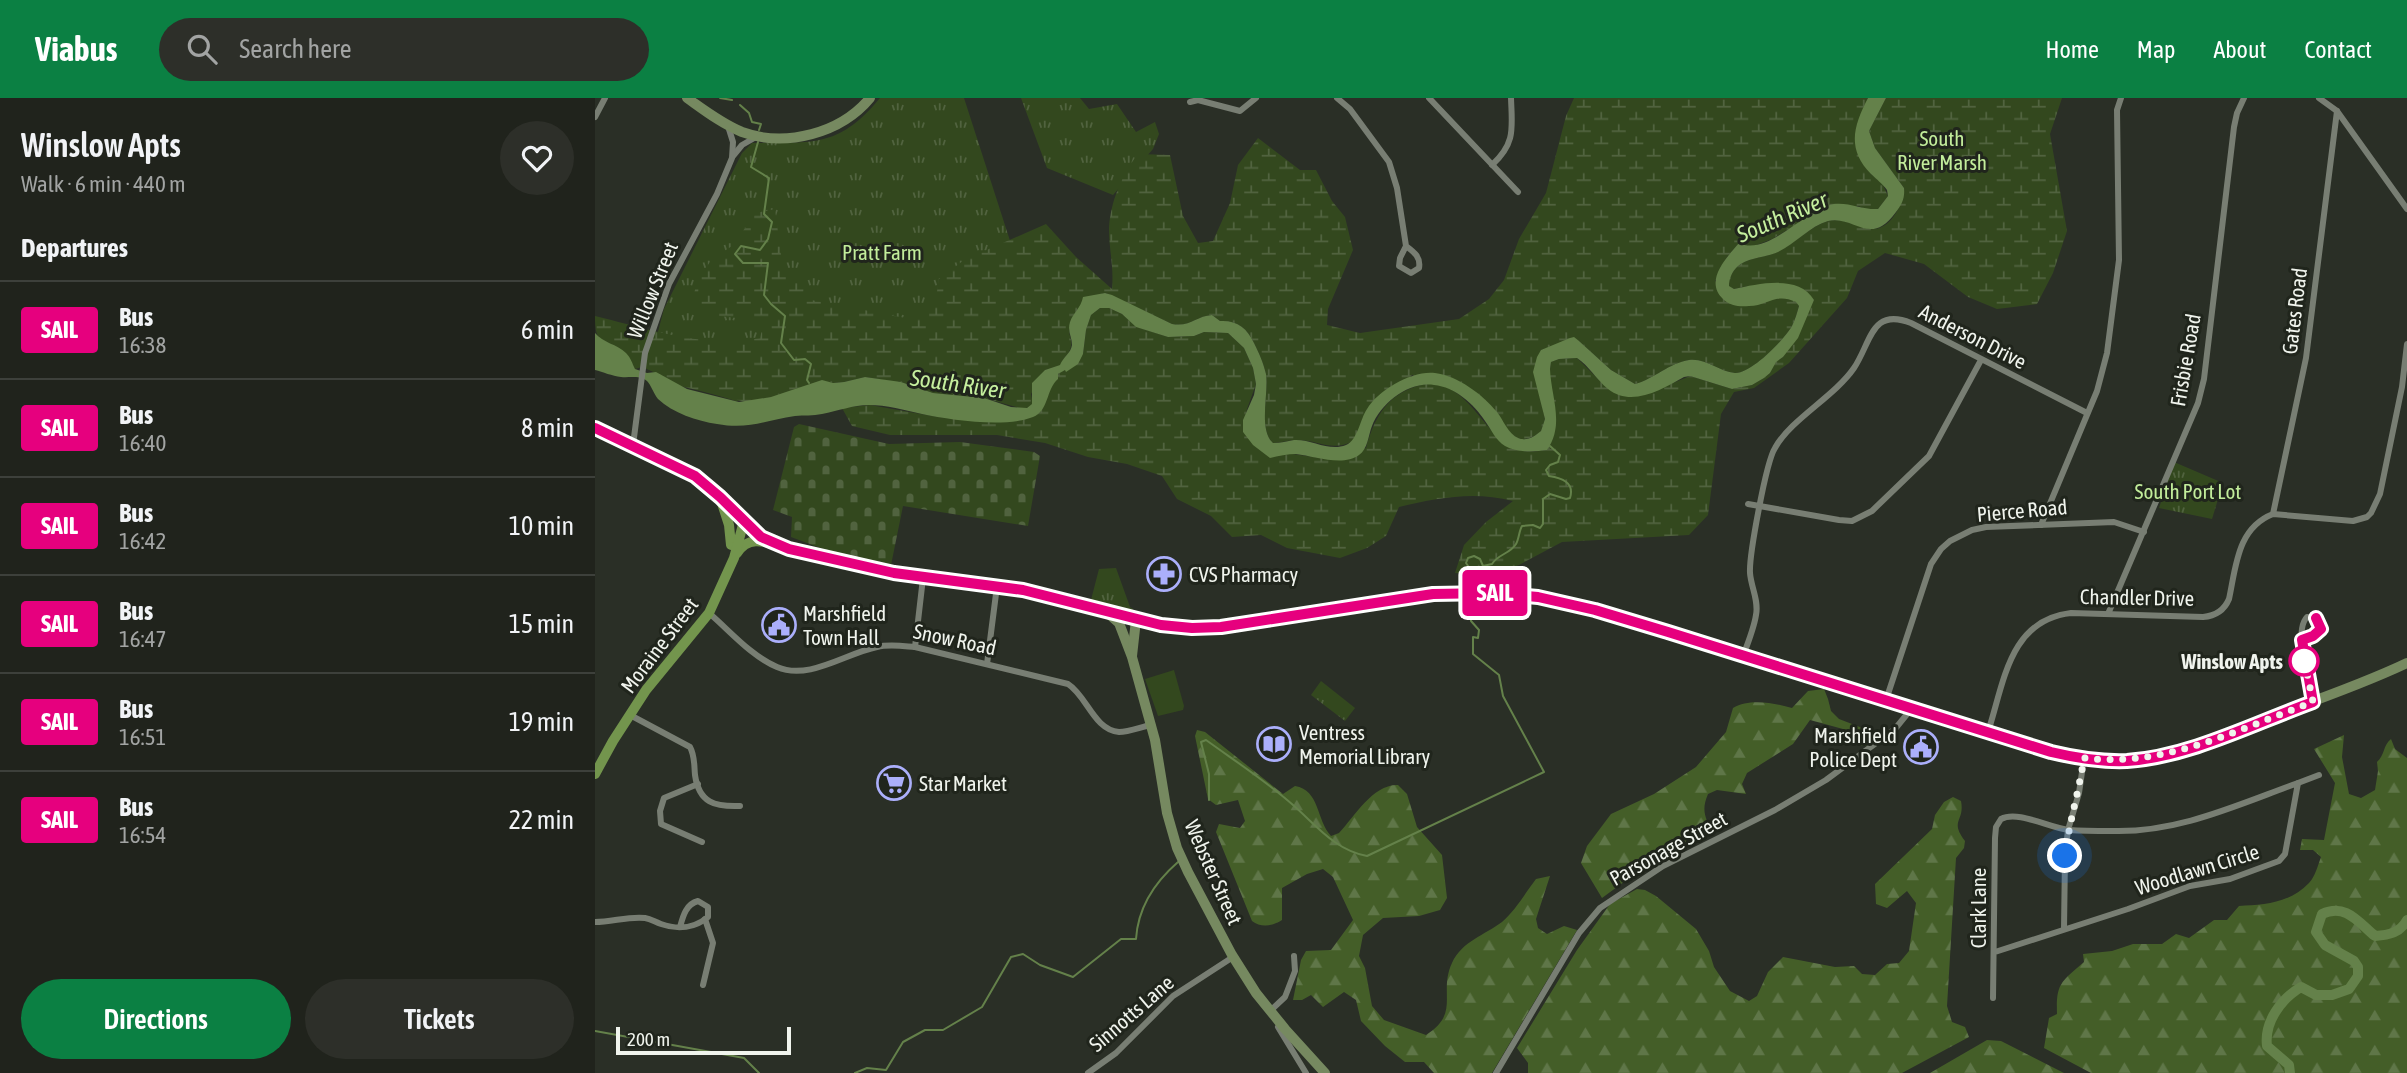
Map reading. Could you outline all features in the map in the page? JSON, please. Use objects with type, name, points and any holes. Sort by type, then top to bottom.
[{"type":"main road","points":[[687,98],[727,124],[758,136],[798,136],[828,130],[852,117],[870,98]]},
{"type":"main road","points":[[595,428],[695,476],[761,537],[780,546]]},
{"type":"main road","points":[[720,497],[729,525],[731,545]]},
{"type":"main road","name":"Moraine Street","points":[[728,573],[731,545],[744,521]]},
{"type":"main road","name":"Moraine Street","points":[[595,774],[630,715],[667,662],[709,612],[734,558],[744,521]]},
{"type":"main road","points":[[734,558],[743,545],[752,541],[766,542],[923,578],[1023,590],[1136,620],[1177,627],[1221,627],[1433,594],[1509,594],[1577,605],[2051,752],[2084,758],[2128,761],[2168,754],[2313,702],[2407,663]]},
{"type":"main road","name":"Webster Street","points":[[1105,612],[1119,624],[1132,657],[1151,725],[1167,813],[1177,848],[1233,957],[1269,1010],[1325,1073]]},
{"type":"main road","points":[[1126,642],[1130,628],[1136,620]]},
{"type":"main road","name":"Webster Street","points":[[1132,657],[1136,620]]},
{"type":"street","points":[[595,117],[605,98]]},
{"type":"street","points":[[1190,102],[1198,100],[1240,111],[1256,98]]},
{"type":"street","points":[[1337,98],[1350,109],[1389,162],[1397,188],[1406,246]]},
{"type":"street","points":[[1429,98],[1518,192]]},
{"type":"street","points":[[1492,165],[1503,156],[1510,143],[1511,98]]},
{"type":"street","points":[[2041,525],[2097,391],[2107,353],[2119,260],[2117,110],[2121,98]]},
{"type":"street","name":"Frisbie Road","points":[[2108,614],[2190,426],[2201,391],[2234,127],[2244,98]]},
{"type":"street","points":[[2319,98],[2337,111],[2407,209]]},
{"type":"street","name":"Gates Road","points":[[2273,514],[2306,358],[2337,111]]},
{"type":"street","points":[[727,124],[733,142],[732,158]]},
{"type":"street","name":"Willow Street","points":[[633,445],[642,367],[669,284],[717,194],[732,158],[742,145],[758,136]]},
{"type":"street","name":"Anderson Drive","points":[[1743,656],[1756,617],[1750,566],[1774,448],[1847,378],[1875,329],[1885,320],[1903,320],[2087,413]]},
{"type":"street","points":[[2273,514],[2353,521],[2371,513],[2380,494],[2402,387],[2407,344]]},
{"type":"street","points":[[1748,504],[1846,521],[1872,511],[1933,451],[1981,360]]},
{"type":"street","name":"Chandler Drive","points":[[1988,732],[2012,658],[2024,635],[2040,622],[2056,615],[2071,613],[2203,617],[2214,615],[2229,599],[2237,554],[2243,542],[2256,524],[2273,514]]},
{"type":"street","name":"Pierce Road","points":[[1886,700],[1927,572],[1941,549],[1959,536],[1979,528],[2114,522],[2144,532]]},
{"type":"street","points":[[915,647],[923,578]]},
{"type":"street","points":[[987,664],[997,586]]},
{"type":"street","name":"Snow Road","points":[[709,612],[758,655],[777,667],[788,670],[814,667],[877,647],[915,647],[1071,686],[1097,719],[1113,731],[1125,732],[1151,725]]},
{"type":"street","points":[[2302,640],[2313,702]]},
{"type":"street","name":"Parsonage Street","points":[[1496,1073],[1579,933],[1600,908],[1663,866],[1775,810],[1826,780],[1895,729],[1912,708]]},
{"type":"street","points":[[630,715],[691,747],[698,784],[707,799],[719,807],[740,806]]},
{"type":"street","points":[[2064,929],[2068,830],[2079,793],[2084,758]]},
{"type":"street","points":[[2068,830],[2115,831],[2168,826],[2220,813],[2319,775]]},
{"type":"street","name":"Woodlawn Circle","points":[[1995,952],[2190,886],[2230,879],[2279,861],[2285,853],[2298,783]]},
{"type":"street","points":[[698,784],[664,798],[660,811],[661,824],[702,842]]},
{"type":"street","name":"Clark Lane","points":[[1993,998],[1996,827],[2001,819],[2015,816],[2068,830]]},
{"type":"street","points":[[595,922],[644,918],[663,925],[680,927],[694,926],[710,913],[708,907],[698,901],[693,902],[688,906],[680,927]]},
{"type":"street","points":[[703,985],[713,943],[705,919]]},
{"type":"street","points":[[1294,956],[1295,971],[1285,997],[1269,1010],[1306,1073]]},
{"type":"street","name":"Sinnotts Lane","points":[[1088,1073],[1116,1053],[1173,996],[1233,957]]},
{"type":"green space","name":"Pratt Farm","points":[[880,98],[964,98],[1051,368],[898,379],[898,383],[862,375],[780,396],[736,401],[678,384],[648,369],[664,309],[742,153],[752,143],[808,142],[837,134],[865,115]]},
{"type":"green space","points":[[1021,98],[1080,98],[1089,109],[1117,104],[1136,132],[1155,122],[1159,134],[1153,149],[1113,195],[1047,168]]},
{"type":"green space","points":[[1574,98],[1868,98],[1862,111],[1871,174],[1882,183],[1888,196],[1878,209],[1868,210],[1858,206],[1792,227],[1754,246],[1739,243],[1727,257],[1715,281],[1762,303],[1784,298],[1797,302],[1799,306],[1788,332],[1767,355],[1750,368],[1735,373],[1702,361],[1689,360],[1635,384],[1611,370],[1579,341],[1561,343],[1541,350],[1542,405],[1545,419],[1541,431],[1526,439],[1515,437],[1484,400],[1412,375],[1351,442],[1337,446],[1303,440],[1273,443],[1265,420],[1266,374],[1256,347],[1245,329],[1231,322],[1220,321],[1212,315],[1184,324],[1172,324],[1106,293],[1093,297],[1076,311],[1070,324],[1069,351],[1061,365],[1045,370],[1031,394],[1033,404],[1027,408],[984,398],[933,393],[901,382],[865,377],[833,383],[822,380],[771,397],[746,402],[676,385],[642,367],[635,369],[623,352],[601,339],[596,332],[595,316],[656,332],[698,339],[739,341],[760,338],[764,321],[709,315],[692,303],[697,281],[712,259],[732,246],[756,213],[775,209],[783,271],[808,285],[806,299],[911,319],[935,304],[939,279],[964,260],[1046,224],[1076,257],[1112,289],[1109,229],[1112,209],[1122,180],[1138,154],[1170,155],[1183,216],[1198,243],[1213,241],[1230,203],[1238,165],[1258,138],[1300,170],[1316,170],[1332,201],[1345,217],[1353,250],[1328,309],[1327,325],[1360,333],[1459,319],[1489,299],[1504,280],[1519,239],[1546,193],[1566,116]]},
{"type":"green space","name":"South River Marsh","points":[[1886,98],[2062,98],[2050,134],[2067,231],[2053,273],[2037,304],[1997,309],[1968,297],[1924,264],[1885,253],[1858,271],[1847,298],[1789,363],[1754,388],[1734,392],[1721,414],[1708,515],[1689,535],[1562,542],[1519,565],[1489,576],[1455,573],[1464,545],[1486,522],[1513,501],[1470,496],[1399,507],[1386,536],[1367,548],[1340,558],[1287,548],[1261,535],[1232,537],[1211,516],[1177,499],[1162,476],[1127,464],[1088,457],[1045,443],[997,435],[890,435],[852,426],[842,408],[870,405],[938,417],[1020,421],[1049,394],[1053,381],[1061,371],[1083,354],[1091,315],[1100,308],[1109,308],[1122,314],[1137,327],[1168,337],[1194,336],[1204,332],[1228,333],[1244,348],[1253,368],[1256,384],[1247,409],[1243,432],[1293,454],[1334,460],[1366,448],[1380,413],[1392,399],[1409,389],[1428,384],[1445,386],[1458,394],[1506,443],[1523,451],[1547,450],[1550,369],[1551,362],[1559,359],[1577,358],[1601,382],[1661,388],[1690,376],[1732,389],[1752,385],[1770,373],[1775,362],[1783,357],[1814,300],[1748,286],[1734,289],[1728,286],[1731,276],[1741,264],[1777,252],[1828,221],[1837,220],[1872,229],[1888,223],[1901,204],[1904,188],[1875,148],[1869,131]]},
{"type":"green space","points":[[799,424],[889,444],[960,442],[1034,452],[1040,456],[1028,526],[903,506],[891,565],[834,553],[791,537],[792,517],[773,510],[794,427]]},
{"type":"green space","name":"South Port Lot","points":[[2174,462],[2223,483],[2212,519],[2159,508]]},
{"type":"green space","points":[[1116,568],[1133,611],[1091,600],[1099,569]]},
{"type":"green space","points":[[1174,670],[1183,710],[1158,716],[1145,679]]},
{"type":"green space","points":[[1321,681],[1355,708],[1345,721],[1311,695]]},
{"type":"green space","points":[[1824,689],[1831,711],[1839,719],[1865,729],[1871,738],[1866,746],[1858,745],[1843,729],[1810,720],[1793,744],[1747,773],[1742,784],[1746,794],[1717,790],[1708,794],[1705,814],[1713,833],[1651,862],[1602,898],[1581,863],[1587,846],[1611,814],[1654,794],[1696,767],[1726,732],[1733,708],[1754,702],[1792,708],[1808,691]]},
{"type":"green space","points":[[1197,730],[1205,732],[1283,794],[1295,786],[1309,793],[1331,836],[1339,833],[1365,802],[1380,790],[1398,785],[1407,794],[1417,827],[1442,855],[1447,898],[1440,910],[1419,916],[1383,918],[1363,935],[1359,956],[1365,968],[1372,1006],[1384,1020],[1426,1035],[1437,1027],[1446,1010],[1448,974],[1456,955],[1507,918],[1536,879],[1550,876],[1536,919],[1538,928],[1547,934],[1564,926],[1577,930],[1492,1073],[1434,1073],[1424,1062],[1405,1062],[1361,1021],[1356,1000],[1344,992],[1323,1007],[1311,995],[1302,1000],[1293,1000],[1301,960],[1306,951],[1331,950],[1353,920],[1333,877],[1323,869],[1307,874],[1282,888],[1282,920],[1267,925],[1252,921],[1216,832],[1219,824],[1240,828],[1245,821],[1238,800],[1216,805],[1208,799],[1195,736]]},
{"type":"green space","points":[[2344,735],[2342,757],[2349,794],[2361,798],[2375,790],[2377,762],[2391,739],[2395,749],[2407,758],[2407,1073],[2091,1073],[2044,1048],[2049,1018],[2057,1014],[2061,984],[2084,962],[2083,954],[2112,951],[2133,944],[2162,944],[2176,934],[2189,938],[2214,920],[2227,920],[2239,906],[2267,904],[2285,899],[2309,883],[2321,857],[2313,850],[2300,850],[2302,839],[2324,840],[2335,783],[2314,749]]},
{"type":"green space","points":[[1953,797],[1961,801],[1958,829],[1965,841],[1964,848],[1956,858],[1947,1006],[1952,1022],[1965,1027],[1969,1037],[1902,1073],[1528,1073],[1528,1063],[1517,1048],[1577,950],[1610,904],[1637,889],[1656,896],[1696,929],[1709,951],[1714,967],[1730,991],[1749,1001],[1757,996],[1768,972],[1783,957],[1835,967],[1854,966],[1862,974],[1875,975],[1887,964],[1899,963],[1909,951],[1916,903],[1907,891],[1887,908],[1876,904],[1875,884],[1932,829],[1935,815],[1944,802]]},
{"type":"green space","points":[[1987,1040],[2001,1041],[2064,1073],[1930,1073]]},
{"type":"shaded area","points":[[1868,98],[1886,98],[1869,131],[1875,148],[1904,188],[1903,201],[1896,212],[1878,228],[1862,228],[1838,220],[1821,223],[1778,252],[1741,264],[1730,278],[1729,286],[1734,289],[1766,283],[1789,284],[1807,292],[1814,300],[1798,338],[1776,362],[1770,373],[1752,385],[1732,389],[1690,376],[1684,377],[1647,395],[1627,397],[1608,389],[1577,358],[1559,359],[1551,362],[1550,369],[1556,420],[1547,450],[1520,451],[1505,446],[1463,397],[1442,386],[1425,385],[1415,386],[1397,395],[1382,409],[1359,455],[1345,460],[1296,454],[1270,458],[1253,445],[1243,432],[1243,420],[1256,384],[1253,368],[1244,348],[1228,333],[1204,332],[1194,336],[1168,337],[1136,327],[1122,314],[1109,308],[1100,308],[1091,315],[1083,354],[1078,364],[1058,374],[1042,410],[1033,417],[1008,422],[962,420],[869,405],[819,415],[728,426],[709,423],[678,412],[658,399],[644,379],[595,370],[595,333],[626,353],[635,369],[647,373],[656,372],[687,389],[739,402],[771,397],[822,380],[833,383],[865,377],[901,382],[933,393],[984,398],[1011,407],[1027,408],[1032,404],[1032,383],[1045,370],[1060,365],[1070,350],[1070,322],[1083,297],[1105,293],[1172,324],[1184,324],[1212,315],[1220,321],[1231,322],[1245,329],[1256,347],[1266,374],[1265,420],[1273,443],[1294,440],[1333,447],[1346,445],[1353,439],[1367,409],[1379,395],[1407,378],[1426,373],[1444,375],[1469,387],[1491,405],[1513,435],[1527,439],[1541,431],[1545,419],[1533,372],[1537,357],[1541,350],[1570,338],[1574,337],[1611,370],[1635,384],[1689,360],[1702,361],[1729,372],[1742,372],[1775,347],[1792,326],[1799,306],[1796,302],[1782,298],[1756,305],[1739,306],[1729,303],[1718,292],[1716,277],[1739,243],[1750,246],[1762,244],[1811,214],[1834,204],[1878,209],[1888,196],[1887,190],[1863,165],[1855,146],[1856,127]]},
{"type":"waterway","points":[[720,98],[732,100]]},
{"type":"waterway","points":[[740,105],[749,113],[752,122],[761,124],[759,130]]},
{"type":"waterway","points":[[758,142],[751,167],[769,178],[764,214],[772,222],[768,239],[760,250],[741,246],[735,254],[743,263],[768,263],[764,295],[785,316],[781,343],[794,360],[805,359],[811,364],[807,380],[809,383]]},
{"type":"waterway","points":[[1472,582],[1471,570],[1466,563],[1468,558],[1474,556],[1480,559],[1483,566],[1492,564],[1511,550],[1517,542],[1522,526],[1533,525],[1540,528],[1543,524],[1543,499],[1550,494],[1570,498],[1569,485],[1549,476],[1546,470],[1558,462],[1560,455],[1550,446]]},
{"type":"waterway","points":[[1209,800],[1209,774],[1201,742],[1206,740],[1272,788],[1336,843],[1367,856],[1544,772],[1503,696],[1499,675],[1473,654],[1473,637],[1478,638],[1479,630],[1471,621],[1469,601]]},
{"type":"waterway","points":[[855,1073],[867,1068],[886,1070],[903,1042],[925,1030],[943,1030],[982,1007],[1011,957],[1023,954],[1040,965],[1073,977],[1121,939],[1136,939],[1140,916],[1149,896],[1178,862]]},
{"type":"waterway","points":[[2290,1073],[2289,1065],[2267,1046],[2268,1028],[2275,1012],[2301,987],[2316,995],[2332,995],[2349,989],[2358,976],[2358,967],[2354,961],[2325,945],[2316,932],[2322,914],[2330,911],[2345,912],[2375,936],[2394,932],[2407,920]]},
{"type":"waterway","points":[[595,1031],[744,1058],[759,1073]]},
{"type":"bus line","name":"SAIL","points":[[595,428],[703,481],[761,537],[789,549],[894,573],[1023,590],[1136,620],[1192,628],[1221,627],[1433,594],[1491,593],[1538,597],[1577,605],[1668,632],[2051,752],[2088,759],[2128,761],[2168,754],[2313,702],[2302,640],[2321,629],[2316,618]]},
{"type":"place","name":"CVS Pharmacy","points":[[1164,574]]},
{"type":"place","name":"Marshfield Town Hall","points":[[779,625]]},
{"type":"place","name":"Winslow Apts","points":[[2304,661]]},
{"type":"place","name":"Ventress Memorial Library","points":[[1274,744]]},
{"type":"place","name":"Marshfield Police Dept","points":[[1921,747]]},
{"type":"place","name":"Star Market","points":[[894,783]]},
{"type":"route","points":[[2065,856],[2084,758],[2128,761],[2168,754],[2313,702],[2304,658],[2304,661]]},
{"type":"water label","name":"South River","points":[[1782,217]]},
{"type":"water label","name":"South River","points":[[958,384]]}]
